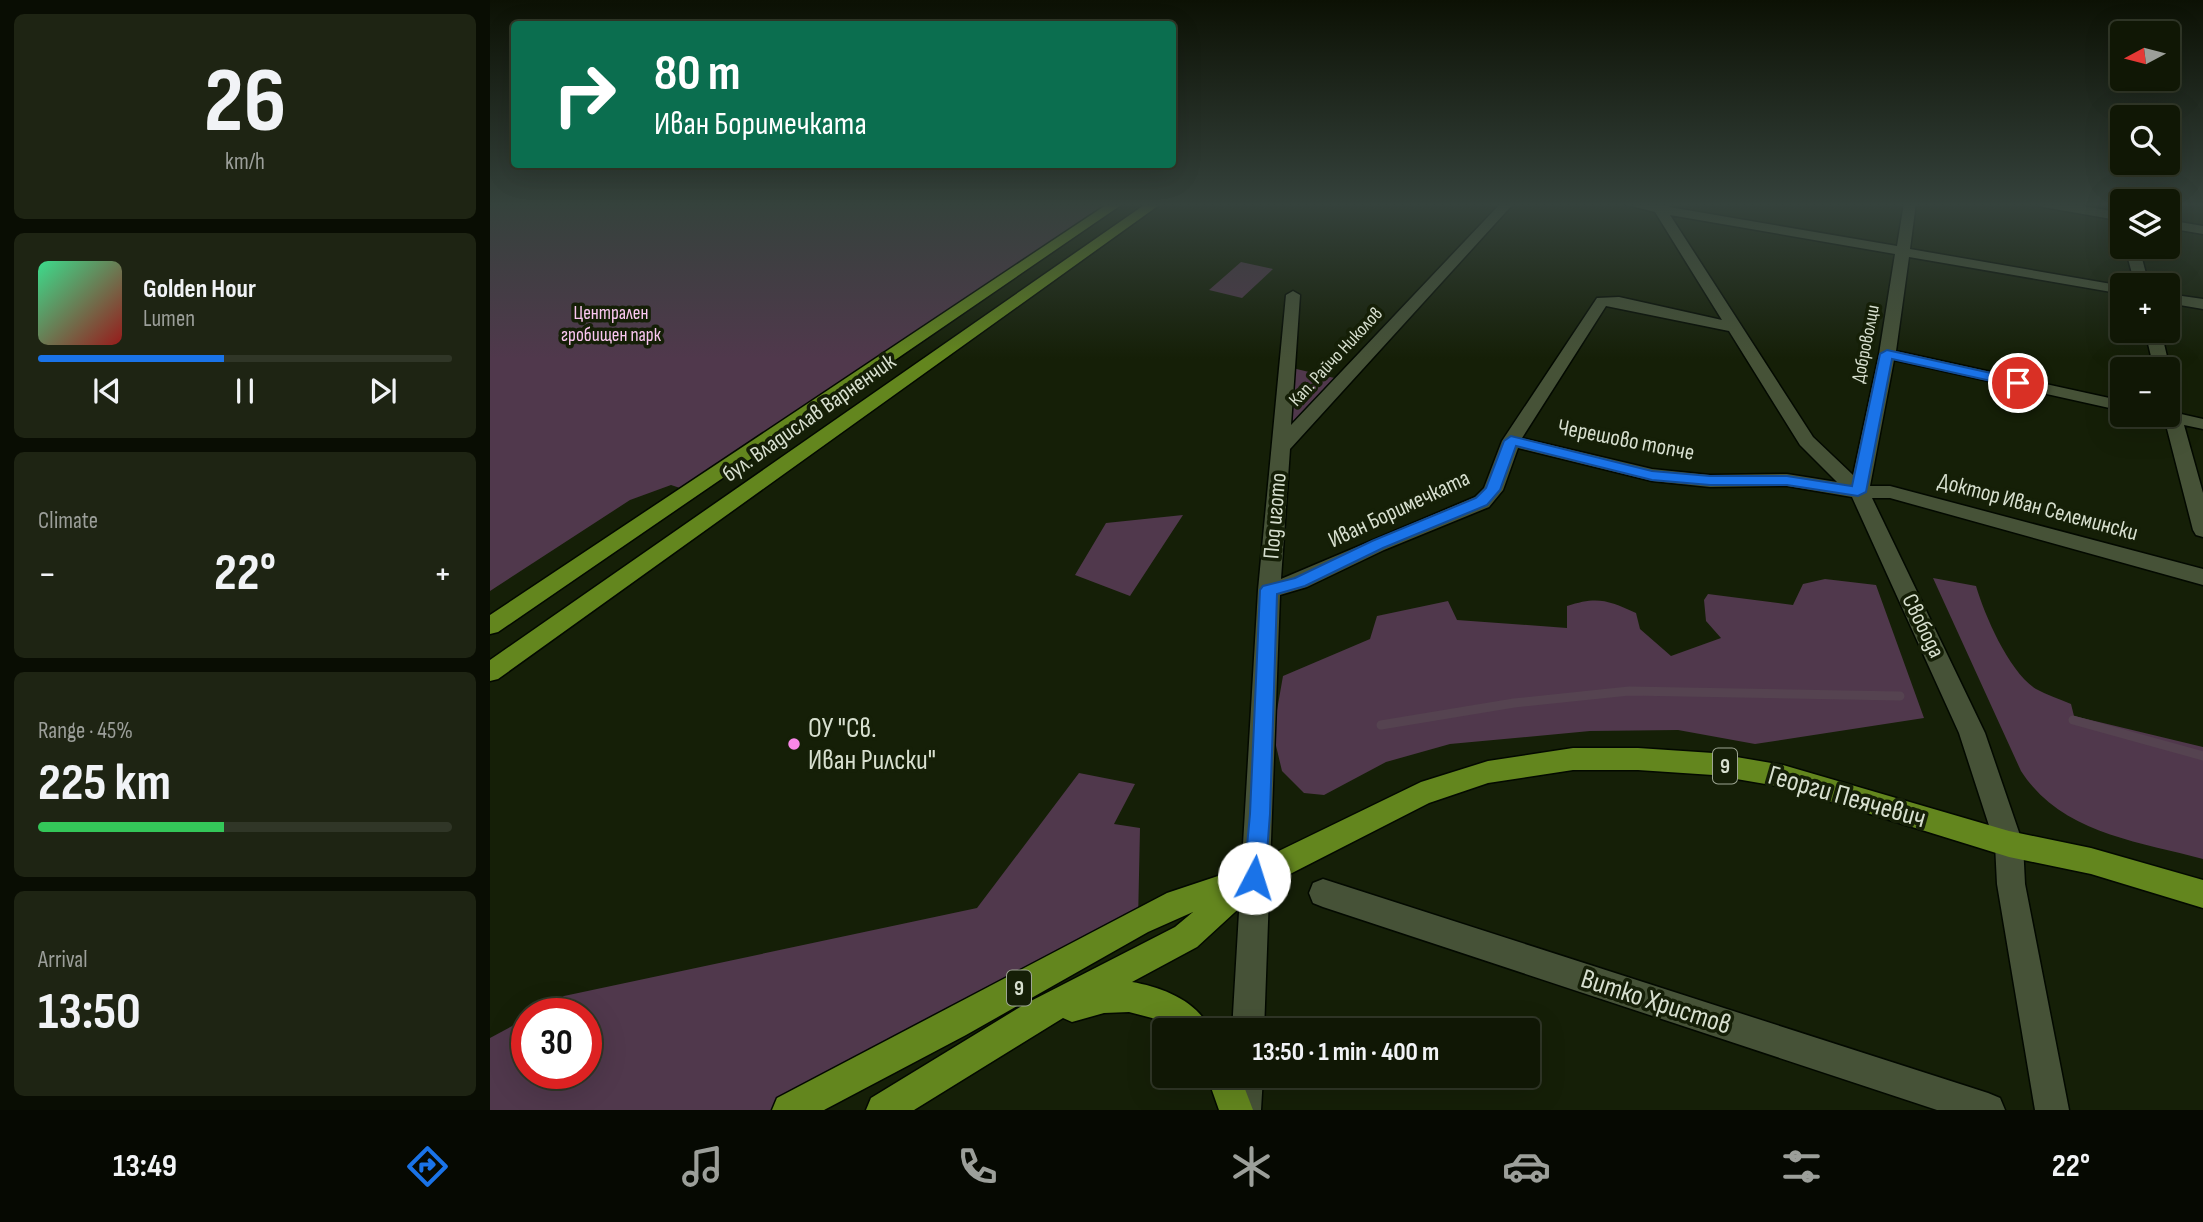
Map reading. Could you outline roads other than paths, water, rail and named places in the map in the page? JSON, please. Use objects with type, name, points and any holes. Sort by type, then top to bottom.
[{"type":"main road","name":"бул. Владислав Варненчик","points":[[490,626],[1041,255]]},
{"type":"main road","name":"бул. Владислав Варненчик","points":[[490,673],[1083,255]]},
{"type":"main road","name":"Георги Пеячевич","points":[[1254,878],[1421,794],[1488,772],[1573,759],[1639,759],[1713,764],[1783,776],[2009,844],[2091,862],[2203,894]]},
{"type":"main road","name":"9","points":[[883,1110],[1036,1015],[1186,937],[1254,878]]},
{"type":"main road","name":"9","points":[[789,1110],[956,1024],[1138,922],[1177,903],[1254,878]]},
{"type":"main road","points":[[1036,1015],[1107,997],[1134,999],[1169,1008],[1180,1018]]},
{"type":"main road","points":[[1228,1088],[1236,1110]]},
{"type":"street","name":"Кап. Райчо Николов","points":[[1281,447],[1460,255]]},
{"type":"street","name":"Свобода","points":[[1691,255],[1806,441],[1858,492],[1972,733],[2009,844],[2011,884],[2052,1110]]},
{"type":"street","name":"Доброволци","points":[[1858,492],[1887,354],[1904,255]]},
{"type":"street","points":[[1920,255],[2110,288]]},
{"type":"street","name":"Под игото","points":[[1249,1018],[1269,590],[1293,295]]},
{"type":"street","points":[[2180,300],[2203,304]]},
{"type":"street","name":"Иван Боримечката","points":[[1269,590],[1299,582],[1377,545],[1482,502],[1493,490],[1511,441],[1602,301],[1619,302],[1734,327]]},
{"type":"street","points":[[1887,354],[2110,403]]},
{"type":"street","points":[[2180,419],[2203,424]]},
{"type":"street","points":[[2170,427],[2203,530]]},
{"type":"street","name":"Черешово топче","points":[[1511,441],[1652,475],[1710,481],[1787,480],[1858,492]]},
{"type":"street","name":"Доктор Иван Селемински","points":[[1858,492],[1890,492],[2203,577]]},
{"type":"street","name":"Витко Христов","points":[[1324,893],[1988,1110]]},
{"type":"street","points":[[1244,1110],[1245,1088]]},
{"type":"waterway","points":[[1381,725],[1514,703],[1629,691],[1900,696]]},
{"type":"waterway","points":[[2073,720],[2203,756]]},
{"type":"place","name":"ОУ \"Св. Иван Рилски\"","points":[[794,744]]},
{"type":"park label","name":"Централен гробищен парк","points":[[611,324]]}]
